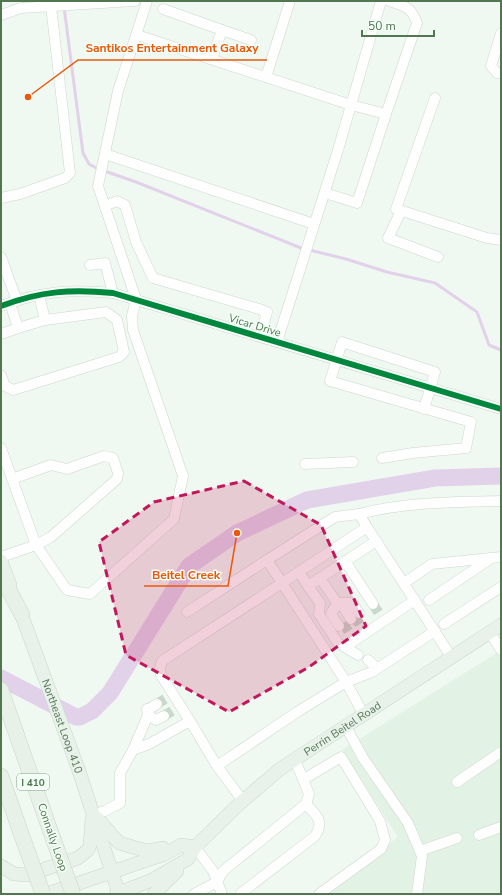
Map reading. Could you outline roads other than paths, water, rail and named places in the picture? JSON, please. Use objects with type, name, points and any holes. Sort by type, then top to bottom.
[{"type":"highway","points":[[1,575],[22,615]]},
{"type":"highway","name":"Connally Loop","points":[[1,690],[73,894]]},
{"type":"highway","name":"I 410","points":[[1,776],[43,894]]},
{"type":"main road","name":"Northeast Loop 410","points":[[1,561],[32,641],[79,771],[118,894]]},
{"type":"main road","name":"Perrin Beitel Road","points":[[47,894],[188,846],[280,769],[501,625]]},
{"type":"main road","points":[[93,814],[120,843],[146,852],[188,846]]},
{"type":"main road","points":[[1,866],[14,874],[27,875],[78,858],[88,850],[90,845],[93,814]]},
{"type":"main road","name":"Perrin Beitel Road","points":[[154,894],[188,859],[188,846]]},
{"type":"main road","points":[[118,894],[152,880],[188,859]]},
{"type":"street","points":[[1,15],[21,8],[79,3],[135,1]]},
{"type":"street","points":[[1,448],[36,545],[67,590],[90,594],[174,519],[183,476],[133,330],[132,316],[136,299],[98,186],[118,91],[147,1]]},
{"type":"street","points":[[266,77],[290,1]]},
{"type":"street","points":[[277,342],[338,150],[380,1]]},
{"type":"street","points":[[325,193],[357,203],[417,23],[415,17],[408,8],[389,1]]},
{"type":"street","points":[[1,198],[20,194],[65,178],[70,173],[51,5]]},
{"type":"street","points":[[163,9],[251,40]]},
{"type":"street","points":[[212,59],[222,30]]},
{"type":"street","points":[[501,33],[491,66],[497,73],[501,74]]},
{"type":"street","points":[[137,34],[351,105],[386,114]]},
{"type":"street","points":[[435,98],[396,209],[487,238],[501,240]]},
{"type":"street","points":[[104,158],[314,224]]},
{"type":"street","points":[[105,206],[117,201],[125,205],[136,242],[153,278],[259,308],[267,312],[260,336]]},
{"type":"street","points":[[401,211],[388,238],[416,250],[438,257]]},
{"type":"street","points":[[1,257],[9,303],[18,328]]},
{"type":"street","points":[[90,265],[105,263],[113,293]]},
{"type":"street","name":"Vicar Drive","points":[[9,303],[39,295],[71,291],[113,293],[501,409]]},
{"type":"street","points":[[39,295],[45,320]]},
{"type":"street","points":[[1,334],[45,320],[106,312],[117,320],[124,352],[119,357],[13,390],[5,386],[1,375]]},
{"type":"street","points":[[382,458],[420,452],[466,448],[471,422],[424,409],[330,381],[342,342],[435,372],[424,409]]},
{"type":"street","points":[[1,557],[36,545],[51,538],[117,479],[118,473],[112,458],[104,456],[67,469],[52,465],[12,479]]},
{"type":"street","points":[[305,464],[354,462]]},
{"type":"street","points":[[187,612],[334,517],[359,514],[398,506],[454,502],[501,501]]},
{"type":"street","points":[[359,514],[452,658]]},
{"type":"street","points":[[242,801],[217,766],[190,721],[167,703],[160,668],[162,662],[367,527]]},
{"type":"street","points":[[308,586],[376,541]]},
{"type":"street","points":[[404,583],[432,564],[496,558]]},
{"type":"street","points":[[429,600],[496,558]]},
{"type":"street","points":[[267,560],[346,682],[364,715]]},
{"type":"street","points":[[345,561],[373,604]]},
{"type":"street","points":[[299,572],[320,604],[319,614],[338,643],[357,635],[382,618],[415,600]]},
{"type":"street","points":[[320,578],[337,603],[347,605],[349,620],[331,614],[337,603]]},
{"type":"street","points":[[444,624],[501,588]]},
{"type":"street","points":[[217,766],[297,712],[346,682],[372,672],[435,631]]},
{"type":"street","points":[[490,633],[501,650]]},
{"type":"street","points":[[357,635],[358,654]]},
{"type":"street","points":[[368,660],[377,668]]},
{"type":"street","points":[[93,814],[105,811],[120,803],[120,773],[133,750],[148,715],[147,706],[167,703]]},
{"type":"street","points":[[148,715],[156,720],[167,703]]},
{"type":"street","points":[[133,750],[150,744],[190,721]]},
{"type":"street","points":[[346,727],[363,758],[408,823],[420,851],[422,856],[417,894]]},
{"type":"street","points":[[457,782],[501,752]]},
{"type":"street","points":[[304,779],[341,757],[380,821],[385,840],[381,849],[319,894]]},
{"type":"street","points":[[194,894],[217,882],[223,871],[306,804],[309,794],[295,760]]},
{"type":"street","points":[[240,894],[314,836],[319,829],[319,819],[306,804]]},
{"type":"street","points":[[479,835],[501,827]]},
{"type":"street","points":[[420,851],[457,838]]},
{"type":"street","points":[[188,846],[213,871],[222,894]]},
{"type":"waterway","points":[[64,7],[83,153],[89,164],[301,248],[346,259],[387,272],[435,283],[477,312],[489,345],[501,350]]},
{"type":"waterway","points":[[1,678],[76,717],[80,717],[92,711],[110,693],[189,566],[237,533],[307,500],[435,478],[501,476]]},
{"type":"tunnel","points":[[373,604],[380,615]]},
{"type":"tunnel","points":[[354,616],[361,627]]},
{"type":"tunnel","points":[[343,623],[350,634]]},
{"type":"tunnel","points":[[157,704],[165,699]]},
{"type":"tunnel","points":[[164,716],[172,711]]},
{"type":"place","name":"Santikos Entertainment Galaxy","points":[[28,97]]},
{"type":"place","name":"Beitel Creek","points":[[237,533]]}]
